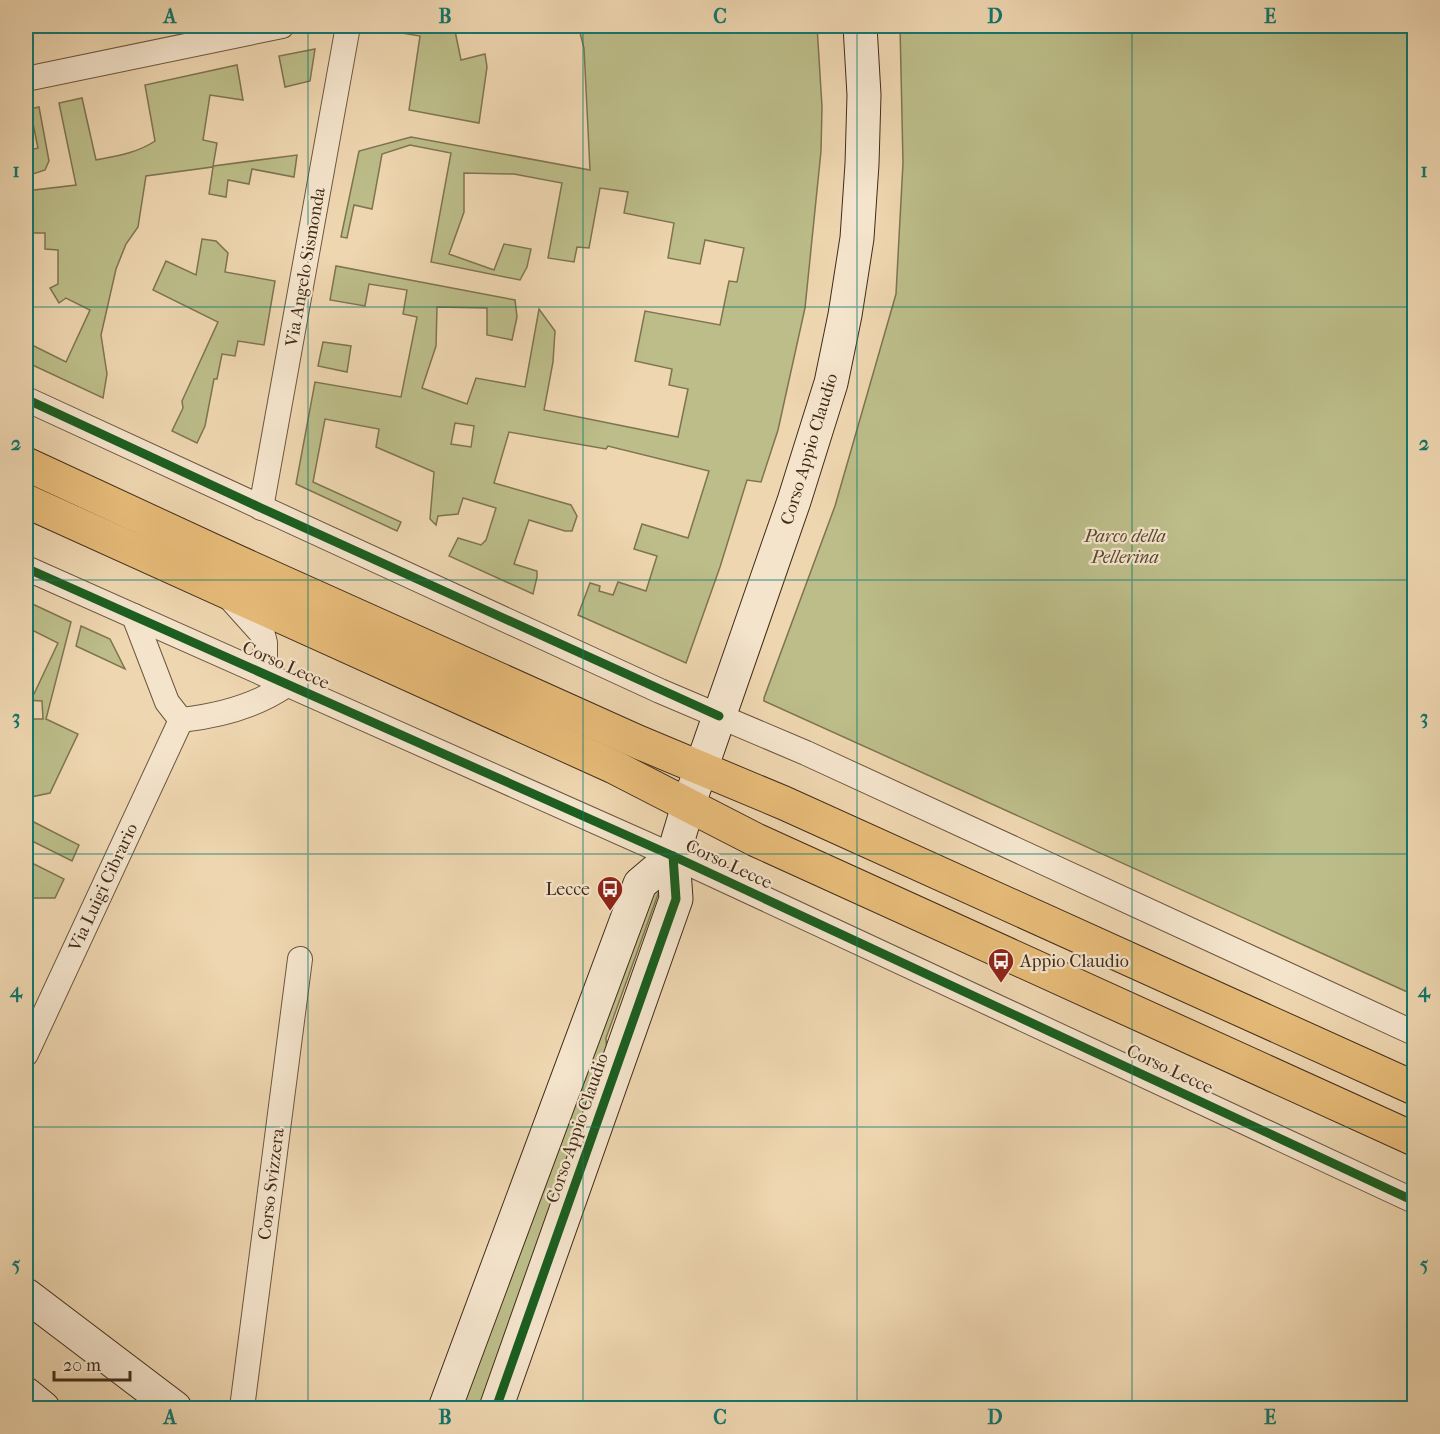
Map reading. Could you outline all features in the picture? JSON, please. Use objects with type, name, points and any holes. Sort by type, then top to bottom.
[{"type":"main road","points":[[26,464],[231,559],[784,803],[1414,1088]]},
{"type":"main road","name":"Corso Lecce","points":[[26,501],[614,767],[756,840],[1414,1139]]},
{"type":"street","points":[[26,79],[282,26]]},
{"type":"street","name":"Via Angelo Sismonda","points":[[261,508],[348,26]]},
{"type":"street","name":"Corso Appio Claudio","points":[[496,1408],[676,899],[674,856],[688,806],[795,501],[831,383],[857,238],[864,95],[860,26]]},
{"type":"street","points":[[26,399],[1414,1033]]},
{"type":"street","name":"Corso Lecce","points":[[26,568],[674,856],[1414,1201]]},
{"type":"street","name":"Corso Lecce","points":[[220,588],[263,635],[265,674]]},
{"type":"street","points":[[134,616],[167,702],[181,720],[211,717],[264,699],[288,684]]},
{"type":"street","name":"Via Luigi Cibrario","points":[[26,1054],[181,720]]},
{"type":"street","name":"Corso Appio Claudio","points":[[445,1408],[640,884],[674,856]]},
{"type":"street","name":"Corso Svizzera","points":[[242,1408],[300,959]]},
{"type":"street","points":[[26,1294],[176,1408]]},
{"type":"street","points":[[26,1394],[43,1408]]},
{"type":"green space","points":[[379,26],[454,26],[461,60],[485,54],[487,67],[479,123],[409,110],[420,36],[378,29]]},
{"type":"green space","points":[[617,26],[817,26],[822,107],[821,151],[805,308],[778,430],[761,482],[747,480],[720,567],[686,663],[578,615],[590,583],[600,586],[599,591],[613,595],[618,582],[646,591],[657,556],[634,549],[642,524],[688,538],[709,471],[608,446],[606,449],[509,432],[494,483],[571,505],[577,516],[572,531],[529,520],[514,564],[537,571],[533,594],[449,556],[458,538],[481,545],[486,540],[496,508],[463,498],[458,514],[438,516],[436,525],[430,519],[434,472],[376,447],[379,429],[325,419],[313,482],[401,522],[397,531],[296,484],[315,382],[401,397],[417,317],[403,314],[407,290],[369,284],[365,306],[330,300],[336,266],[515,300],[517,317],[512,340],[487,335],[487,308],[437,307],[436,346],[422,388],[467,404],[476,378],[525,387],[539,309],[555,331],[553,362],[544,410],[678,437],[688,389],[669,385],[672,369],[635,361],[645,311],[720,325],[729,281],[737,282],[744,248],[705,240],[700,264],[668,258],[674,223],[624,213],[628,192],[600,188],[589,248],[577,247],[574,262],[548,258],[562,183],[514,174],[464,173],[464,212],[449,254],[494,270],[504,244],[531,249],[527,267],[520,280],[431,262],[451,153],[410,145],[382,154],[372,209],[354,205],[347,238],[341,237],[359,151],[411,137],[590,170],[584,48],[580,33]],"holes":[[[455,423],[474,426],[471,447],[451,444]]]},
{"type":"green space","name":"Parco della Pellerina","points":[[900,26],[1414,26],[1414,995],[764,701],[835,506],[896,294],[903,163]]},
{"type":"green space","points":[[315,49],[310,81],[285,87],[279,56]]},
{"type":"green space","points":[[237,65],[243,100],[210,95],[203,140],[217,143],[213,166],[297,155],[294,177],[252,169],[249,184],[228,180],[226,197],[209,194],[213,167],[146,176],[138,227],[126,244],[116,269],[101,335],[107,374],[103,398],[26,362],[26,342],[66,362],[90,310],[66,298],[59,303],[50,288],[58,284],[58,250],[45,249],[45,233],[26,233],[26,191],[76,185],[59,103],[82,98],[96,160],[112,157],[134,151],[155,141],[145,85]]},
{"type":"green space","points":[[39,107],[49,161],[45,170],[30,175],[30,150],[38,148],[30,109]]},
{"type":"green space","points":[[202,239],[216,241],[228,253],[225,272],[275,281],[264,345],[238,341],[235,356],[222,354],[217,379],[214,379],[205,426],[197,443],[172,431],[183,408],[182,401],[218,322],[153,290],[166,261],[196,275]]},
{"type":"green space","points":[[323,342],[351,346],[347,372],[318,366]]},
{"type":"green space","points":[[26,601],[71,622],[46,719],[78,734],[50,793],[26,798],[26,719],[43,719],[42,701],[26,700],[26,697],[34,694],[58,643],[26,627]]},
{"type":"green space","points":[[81,626],[110,639],[125,669],[76,646]]},
{"type":"green space","points":[[26,818],[79,845],[72,861],[26,838]]},
{"type":"green space","points":[[26,860],[64,879],[55,898],[26,898]]},
{"type":"green space","points":[[656,872],[665,875],[606,1038],[608,1067],[484,1408],[461,1408]]},
{"type":"cycle path","points":[[26,399],[719,716]]},
{"type":"cycle path","points":[[26,568],[673,856],[1414,1201]]},
{"type":"cycle path","points":[[496,1408],[676,899],[673,856]]},
{"type":"place","name":"Lecce","points":[[610,912]]},
{"type":"place","name":"Appio Claudio","points":[[1001,984]]}]
